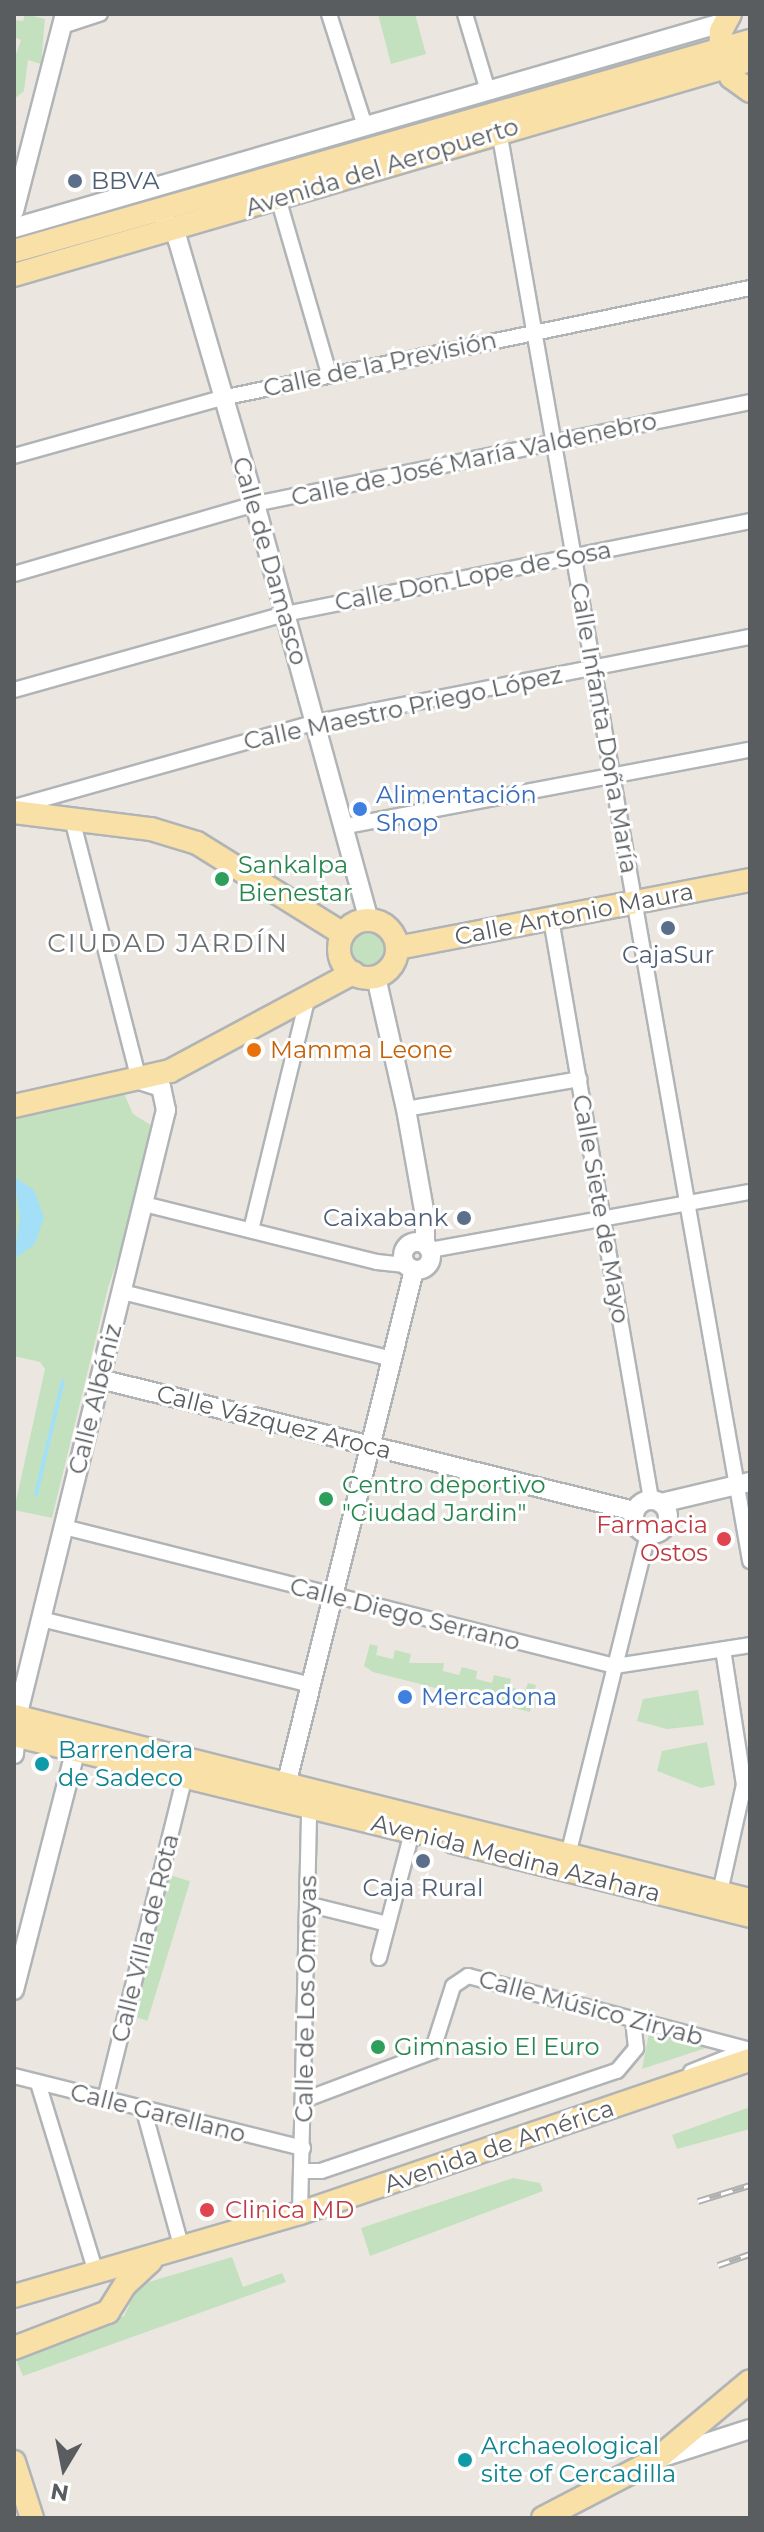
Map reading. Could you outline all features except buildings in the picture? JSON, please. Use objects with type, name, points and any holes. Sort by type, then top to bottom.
[{"type":"main road","points":[[728,16],[722,58],[750,91]]},
{"type":"main road","name":"Avenida del Aeropuerto","points":[[14,275],[499,131],[722,58],[750,41]]},
{"type":"main road","name":"Avenida del Aeropuerto","points":[[14,251],[722,58],[750,60]]},
{"type":"main road","points":[[14,810],[151,829],[197,843],[343,934]]},
{"type":"main road","name":"Calle Antonio Maura","points":[[397,948],[635,902],[749,887]]},
{"type":"main road","points":[[14,1106],[139,1080],[184,1065],[307,1001],[353,973],[376,977],[392,966],[397,948],[391,931],[369,920],[354,924],[343,934],[340,956],[353,973]]},
{"type":"main road","name":"Avenida Medina Azahara","points":[[15,1732],[78,1741],[284,1793],[309,1807],[750,1916]]},
{"type":"main road","name":"Avenida Medina Azahara","points":[[78,1741],[185,1776],[284,1793],[329,1796],[750,1900]]},
{"type":"main road","name":"Avenida de América","points":[[14,2296],[300,2213],[655,2093],[699,2090],[746,2061]]},
{"type":"main road","name":"Avenida de América","points":[[14,2348],[108,2312],[125,2285],[159,2256]]},
{"type":"main road","points":[[543,2518],[657,2459],[750,2381]]},
{"type":"main road","points":[[14,2462],[32,2518]]},
{"type":"street","points":[[14,211],[63,20],[100,14]]},
{"type":"street","points":[[329,14],[365,126]]},
{"type":"street","points":[[465,14],[488,91]]},
{"type":"street","name":"Avenida del Aeropuerto","points":[[14,228],[488,91],[728,16]]},
{"type":"street","name":"Calle Infanta Doña María","points":[[499,131],[687,1204],[743,1483],[750,1561]]},
{"type":"street","points":[[278,198],[329,374]]},
{"type":"street","points":[[151,216],[173,228]]},
{"type":"street","name":"Calle de Damasco","points":[[173,228],[255,504],[346,826],[369,920]]},
{"type":"street","name":"Calle de la Previsión","points":[[14,456],[222,398],[534,330],[750,288]]},
{"type":"street","name":"Calle de José María Valdenebro","points":[[14,574],[255,504],[750,402]]},
{"type":"street","name":"Calle Don Lope de Sosa","points":[[14,690],[285,614],[750,521]]},
{"type":"street","name":"Calle Maestro Priego López","points":[[14,810],[316,722],[750,637]]},
{"type":"street","points":[[346,826],[750,750]]},
{"type":"street","points":[[72,819],[139,1080]]},
{"type":"street","name":"Calle Siete de Mayo","points":[[551,919],[656,1501]]},
{"type":"street","points":[[144,1204],[377,1262],[410,1268],[427,1267],[428,1247],[406,1109],[376,977]]},
{"type":"street","points":[[251,1230],[307,1001]]},
{"type":"street","points":[[406,1109],[579,1079]]},
{"type":"street","name":"Calle Albéniz","points":[[15,1732],[167,1104],[161,1087],[139,1080]]},
{"type":"street","points":[[428,1247],[750,1192]]},
{"type":"street","points":[[284,1793],[392,1359],[410,1268]]},
{"type":"street","points":[[122,1292],[392,1359]]},
{"type":"street","name":"Calle Vázquez Aroca","points":[[100,1379],[634,1511]]},
{"type":"street","points":[[656,1501],[667,1521],[660,1531],[648,1534],[637,1528],[634,1511],[656,1501],[743,1483]]},
{"type":"street","name":"Calle Diego Serrano","points":[[64,1527],[615,1666],[750,1645]]},
{"type":"street","points":[[568,1855],[648,1534]]},
{"type":"street","points":[[41,1619],[311,1685]]},
{"type":"street","points":[[720,1892],[744,1785],[723,1650]]},
{"type":"street","points":[[14,1990],[78,1741]]},
{"type":"street","name":"Calle Villa de Rota","points":[[105,2099],[185,1776]]},
{"type":"street","points":[[309,1807],[329,1796]]},
{"type":"street","name":"Calle de Los Omeyas","points":[[300,2213],[309,1807]]},
{"type":"street","points":[[379,1958],[412,1832]]},
{"type":"street","points":[[307,1904],[388,1924]]},
{"type":"street","name":"Calle Músico Ziryab","points":[[304,2100],[432,2052],[460,1977],[478,1977],[633,2021],[746,2061]]},
{"type":"street","name":"Avenida de América","points":[[301,2171],[315,2173],[617,2071],[636,2048],[633,2021]]},
{"type":"street","name":"Calle Garellano","points":[[14,2076],[144,2111],[303,2148]]},
{"type":"street","points":[[38,2083],[96,2273]]},
{"type":"street","points":[[144,2111],[182,2249]]},
{"type":"street","points":[[657,2459],[750,2429]]},
{"type":"green space","points":[[25,14],[45,19],[41,64],[28,60],[24,91],[14,99],[14,60],[21,40],[14,37],[14,20],[23,21]]},
{"type":"green space","points":[[378,14],[415,14],[426,54],[391,64]]},
{"type":"green space","points":[[368,931],[380,936],[385,948],[380,960],[368,965],[356,960],[351,948],[356,936]]},
{"type":"green space","points":[[122,1089],[133,1114],[154,1127],[136,1203],[108,1288],[52,1518],[14,1510],[45,1369],[40,1362],[14,1356],[14,1113]]},
{"type":"green space","points":[[370,1644],[378,1646],[376,1655],[393,1659],[395,1650],[411,1654],[409,1663],[444,1663],[443,1671],[459,1675],[462,1667],[477,1671],[476,1679],[492,1683],[494,1675],[511,1679],[509,1687],[525,1691],[528,1683],[536,1685],[530,1712],[373,1672],[364,1666]]},
{"type":"green space","points":[[698,1690],[704,1725],[667,1729],[637,1721],[643,1699]]},
{"type":"green space","points":[[707,1742],[715,1785],[701,1788],[657,1771],[662,1751]]},
{"type":"green space","points":[[170,1875],[190,1881],[147,2021],[127,2015]]},
{"type":"green space","points":[[649,2033],[706,2048],[642,2069]]},
{"type":"green space","points":[[750,2107],[750,2129],[677,2149],[672,2135]]},
{"type":"green space","points":[[513,2178],[540,2183],[543,2191],[370,2256],[361,2228]]},
{"type":"green space","points":[[232,2257],[243,2287],[282,2273],[286,2282],[23,2376],[15,2357],[124,2316],[139,2285]]},
{"type":"water","points":[[14,1177],[34,1190],[44,1217],[35,1244],[14,1259],[20,1217]]},
{"type":"waterway","points":[[36,1494],[63,1381]]},
{"type":"railway","points":[[698,2201],[750,2185]]},
{"type":"railway","points":[[718,2265],[750,2254]]},
{"type":"place","name":"BBVA","points":[[75,181]]},
{"type":"place","name":"Alimentación Shop","points":[[360,809]]},
{"type":"place","name":"Sankalpa Bienestar","points":[[222,879]]},
{"type":"place","name":"CajaSur","points":[[668,928]]},
{"type":"place","name":"Mamma Leone","points":[[254,1050]]},
{"type":"place","name":"Caixabank","points":[[464,1218]]},
{"type":"place","name":"Centro deportivo \"Ciudad Jardin\"","points":[[326,1499]]},
{"type":"place","name":"Farmacia Ostos","points":[[724,1539]]},
{"type":"place","name":"Mercadona","points":[[405,1697]]},
{"type":"place","name":"Barrendera de Sadeco","points":[[42,1764]]},
{"type":"place","name":"Caja Rural","points":[[423,1861]]},
{"type":"place","name":"Gimnasio El Euro","points":[[378,2047]]},
{"type":"place","name":"Clinica MD","points":[[207,2210]]},
{"type":"place","name":"Archaeological site of Cercadilla","points":[[465,2460]]},
{"type":"district","name":"CIUDAD JARDÍN","points":[[168,944]]}]
